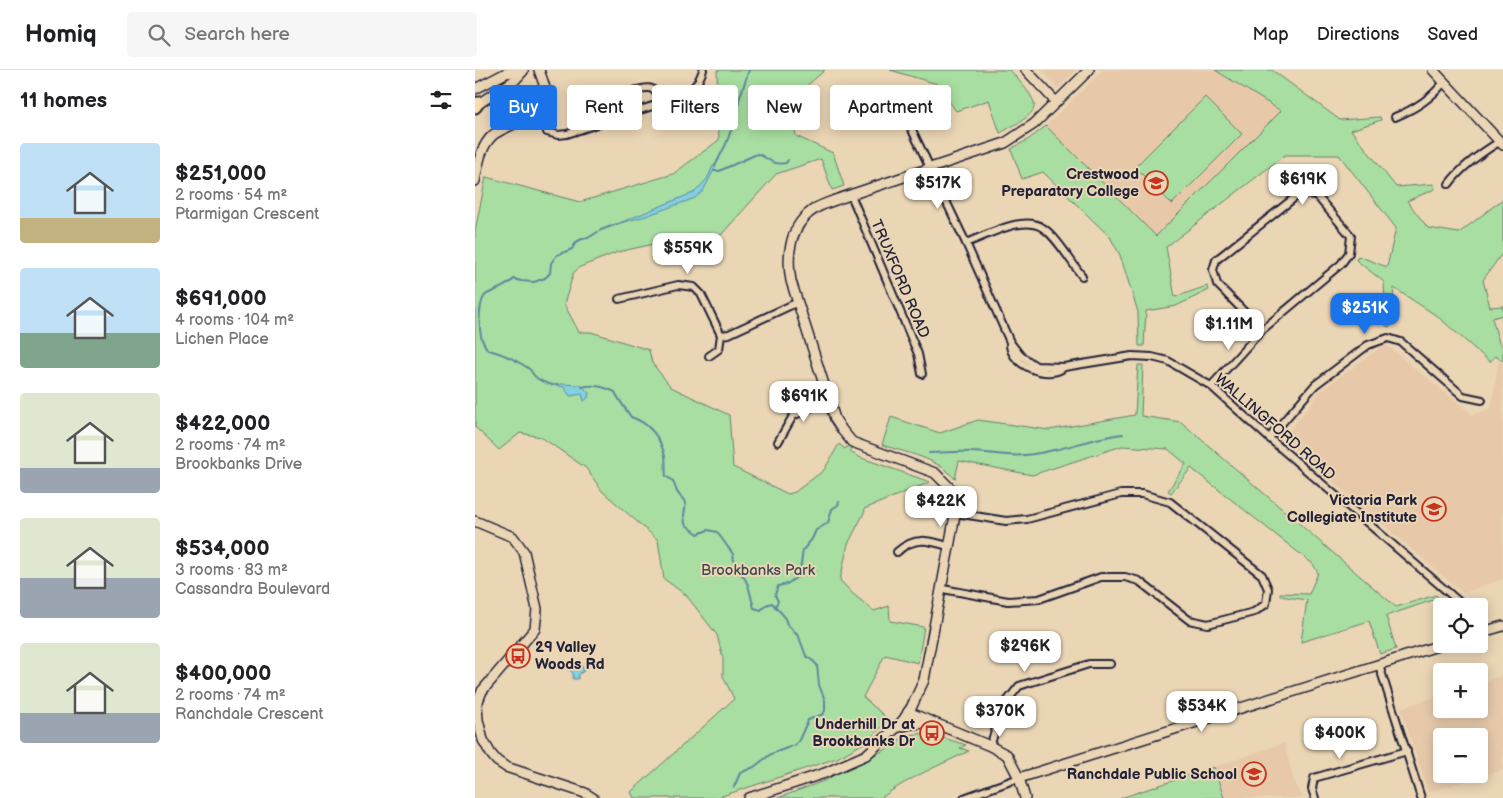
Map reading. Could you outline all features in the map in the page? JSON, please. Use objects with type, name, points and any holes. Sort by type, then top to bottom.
[{"type":"street","points":[[475,181],[479,160],[485,146],[493,136],[504,128],[538,112],[545,106],[547,101],[546,93],[539,70]]},
{"type":"street","points":[[696,85],[703,70]]},
{"type":"street","points":[[1027,70],[1056,102]]},
{"type":"street","points":[[749,798],[825,773],[866,755],[896,728],[908,712],[924,680],[943,589],[956,513],[956,505],[951,490],[935,473],[852,442],[835,419],[791,281],[788,257],[789,248],[798,227],[815,208],[1005,143],[1033,124],[1089,70]]},
{"type":"street","points":[[1433,70],[1501,144],[1486,150],[1457,173],[1449,184]]},
{"type":"street","points":[[475,89],[506,74],[525,71]]},
{"type":"street","points":[[476,105],[515,80],[525,71]]},
{"type":"street","points":[[1395,117],[1413,110],[1435,94],[1444,82]]},
{"type":"street","points":[[547,132],[559,135],[579,130]]},
{"type":"street","name":"WALLINGFORD ROAD","points":[[912,130],[966,243],[1010,342],[1020,355],[1036,366],[1064,367],[1132,356],[1152,357],[1168,361],[1211,386],[1455,598]]},
{"type":"street","points":[[1211,386],[1262,330],[1341,264],[1349,253],[1351,236],[1316,195],[1303,194],[1294,198],[1216,260],[1213,270],[1217,284],[1262,330]]},
{"type":"street","name":"TRUXFORD ROAD","points":[[851,195],[919,354],[922,374]]},
{"type":"street","points":[[966,243],[1012,226],[1027,223],[1042,227],[1082,276]]},
{"type":"street","points":[[619,299],[678,285],[694,287],[701,294],[721,335],[719,349],[709,356]]},
{"type":"street","points":[[721,335],[729,334],[798,302]]},
{"type":"street","points":[[1269,438],[1315,385],[1368,346],[1388,338],[1401,342],[1463,396],[1482,400]]},
{"type":"street","points":[[778,442],[793,416],[828,399]]},
{"type":"street","points":[[943,589],[1008,601],[1039,598],[1101,577],[1125,577],[1139,581],[1189,620],[1208,624],[1254,612],[1266,604],[1268,589],[1262,576],[1170,502],[1143,494],[1121,494],[1044,516],[1006,521],[956,513]]},
{"type":"street","points":[[475,521],[513,537],[524,552],[537,609],[535,629],[482,691],[477,704],[478,720],[483,740],[497,761],[506,766],[585,793],[593,798]]},
{"type":"street","points":[[897,552],[907,543],[915,541],[949,547]]},
{"type":"street","points":[[1488,630],[1503,626]]},
{"type":"street","points":[[963,798],[1019,778],[1433,648]]},
{"type":"street","points":[[990,746],[1004,705],[1019,686],[1089,664],[1110,664]]},
{"type":"street","points":[[1379,665],[1421,798]]},
{"type":"street","points":[[908,712],[990,746],[1007,756],[1019,778],[1025,798]]},
{"type":"street","points":[[896,728],[917,722],[932,723]]},
{"type":"street","points":[[1315,798],[1312,789],[1314,778],[1407,752]]},
{"type":"shaded area","points":[[1043,70],[1076,70],[1057,89]]},
{"type":"shaded area","name":"Crestwood Preparatory College","points":[[1103,70],[1215,70],[1282,111],[1156,236],[1046,126]]},
{"type":"shaded area","name":"Victoria Park Collegiate Institute","points":[[1385,344],[1473,415],[1491,408],[1499,360],[1503,363],[1503,579],[1463,593],[1283,439],[1321,391]]},
{"type":"shaded area","points":[[1503,675],[1503,770],[1488,774],[1488,728],[1433,728],[1433,783],[1459,783],[1428,792],[1401,708],[1433,698],[1433,718],[1488,718],[1488,680]]},
{"type":"shaded area","name":"Ranchdale Public School","points":[[1284,743],[1294,781],[1303,798],[1224,798],[1214,767]]},
{"type":"green space","name":"Brookbanks Park","points":[[717,70],[825,70],[808,85],[748,85],[748,130],[795,130],[796,136],[833,153],[844,186],[832,190],[821,159],[776,174],[721,235],[694,235],[618,252],[580,267],[574,272],[564,304],[579,332],[591,332],[649,350],[652,363],[671,387],[729,415],[733,467],[788,494],[795,492],[824,470],[839,444],[845,449],[852,441],[850,452],[859,457],[930,482],[864,509],[865,511],[848,544],[840,580],[853,594],[874,611],[889,606],[890,621],[924,627],[918,663],[885,655],[863,697],[889,720],[866,742],[837,758],[716,798],[634,798],[631,792],[734,699],[723,676],[723,658],[717,635],[686,595],[664,579],[658,540],[602,491],[586,468],[541,437],[520,433],[499,450],[475,427],[475,231],[486,177],[580,202],[673,174],[719,140],[719,130],[738,130],[738,85],[717,85]]},
{"type":"green space","points":[[890,70],[1010,70],[1028,92],[1034,106],[1032,112],[1026,118],[1000,133],[989,100],[956,111],[951,104],[951,85],[937,84]]},
{"type":"green space","points":[[1215,70],[1272,70],[1340,120],[1380,117],[1381,120],[1351,130],[1396,187],[1434,184],[1435,189],[1407,201],[1428,228],[1459,233],[1503,199],[1503,252],[1483,280],[1490,307],[1503,306],[1503,315],[1492,318],[1499,343],[1503,346],[1503,361],[1495,356],[1490,362],[1437,316],[1394,288],[1390,327],[1386,326],[1384,282],[1356,260],[1358,256],[1387,267],[1396,228],[1339,155],[1285,155],[1166,247],[1175,297],[1207,286],[1209,290],[1176,306],[1146,311],[1144,346],[1139,346],[1138,312],[1120,255],[1110,237],[1043,172],[1022,179],[1011,149],[1029,139],[1046,126],[1156,236],[1281,111]]},
{"type":"green space","points":[[1205,97],[1242,134],[1172,204],[1135,167]]},
{"type":"green space","points":[[1138,365],[1143,365],[1141,416],[1181,422],[1396,607],[1436,595],[1439,598],[1433,598],[1433,600],[1386,616],[1396,649],[1380,654],[1369,621],[1301,642],[1307,600],[1280,596],[1280,593],[1309,594],[1318,573],[1313,564],[1191,468],[1171,493],[1168,491],[1186,464],[1168,449],[1122,446],[1032,475],[959,461],[955,479],[931,461],[882,445],[891,417],[940,433],[978,420],[1049,430],[1135,415]]},
{"type":"green space","points":[[928,733],[966,745],[960,748],[969,751],[913,778],[881,798],[778,798],[829,779],[837,771],[887,749],[906,735]]},
{"type":"green space","points":[[1214,767],[1224,798],[1121,798]]},
{"type":"water","points":[[713,166],[716,166],[703,191],[695,198],[646,216],[617,224],[695,192],[707,179]]},
{"type":"water","points":[[553,385],[581,385],[589,393],[588,398],[584,401],[582,394],[570,396],[564,387]]},
{"type":"water","points":[[571,665],[574,668],[582,666],[584,671],[579,674],[578,679],[573,679],[573,673],[568,669]]},
{"type":"waterway","points":[[715,166],[726,144],[738,111],[739,100],[749,70]]},
{"type":"waterway","points":[[714,171],[719,171],[757,154],[781,164],[786,163],[788,160]]},
{"type":"waterway","points":[[553,385],[540,380],[531,370],[514,360],[488,350],[481,338],[480,332],[482,301],[487,294],[505,286],[514,279],[534,282],[545,278],[550,273],[551,263],[557,255],[572,249],[576,242],[617,224]]},
{"type":"waterway","points":[[582,387],[599,386],[615,392],[631,417],[643,423],[653,432],[665,456],[666,476],[673,481],[677,492],[686,503],[685,524],[698,534],[708,530],[717,532],[733,554],[735,568],[744,577],[748,585],[754,608],[761,610],[766,605],[772,603],[799,637],[806,656],[817,665],[819,685],[825,700],[825,711],[823,714],[808,720],[795,745],[771,754],[754,767],[740,773],[734,787]]},
{"type":"waterway","points":[[929,453],[978,452],[1025,455],[1123,434]]},
{"type":"waterway","points":[[775,607],[778,601],[775,595],[778,586],[787,584],[797,577],[800,571],[803,550],[812,539],[816,530],[828,523],[832,509],[839,502]]},
{"type":"place","name":"Crestwood Preparatory College","points":[[1156,183]]},
{"type":"place","name":"Victoria Park Collegiate Institute","points":[[1434,509]]},
{"type":"place","name":"29 Valley Woods Rd","points":[[518,656]]},
{"type":"place","name":"Underhill Dr at Brookbanks Dr","points":[[932,733]]},
{"type":"place","name":"Ranchdale Public School","points":[[1254,774]]}]
